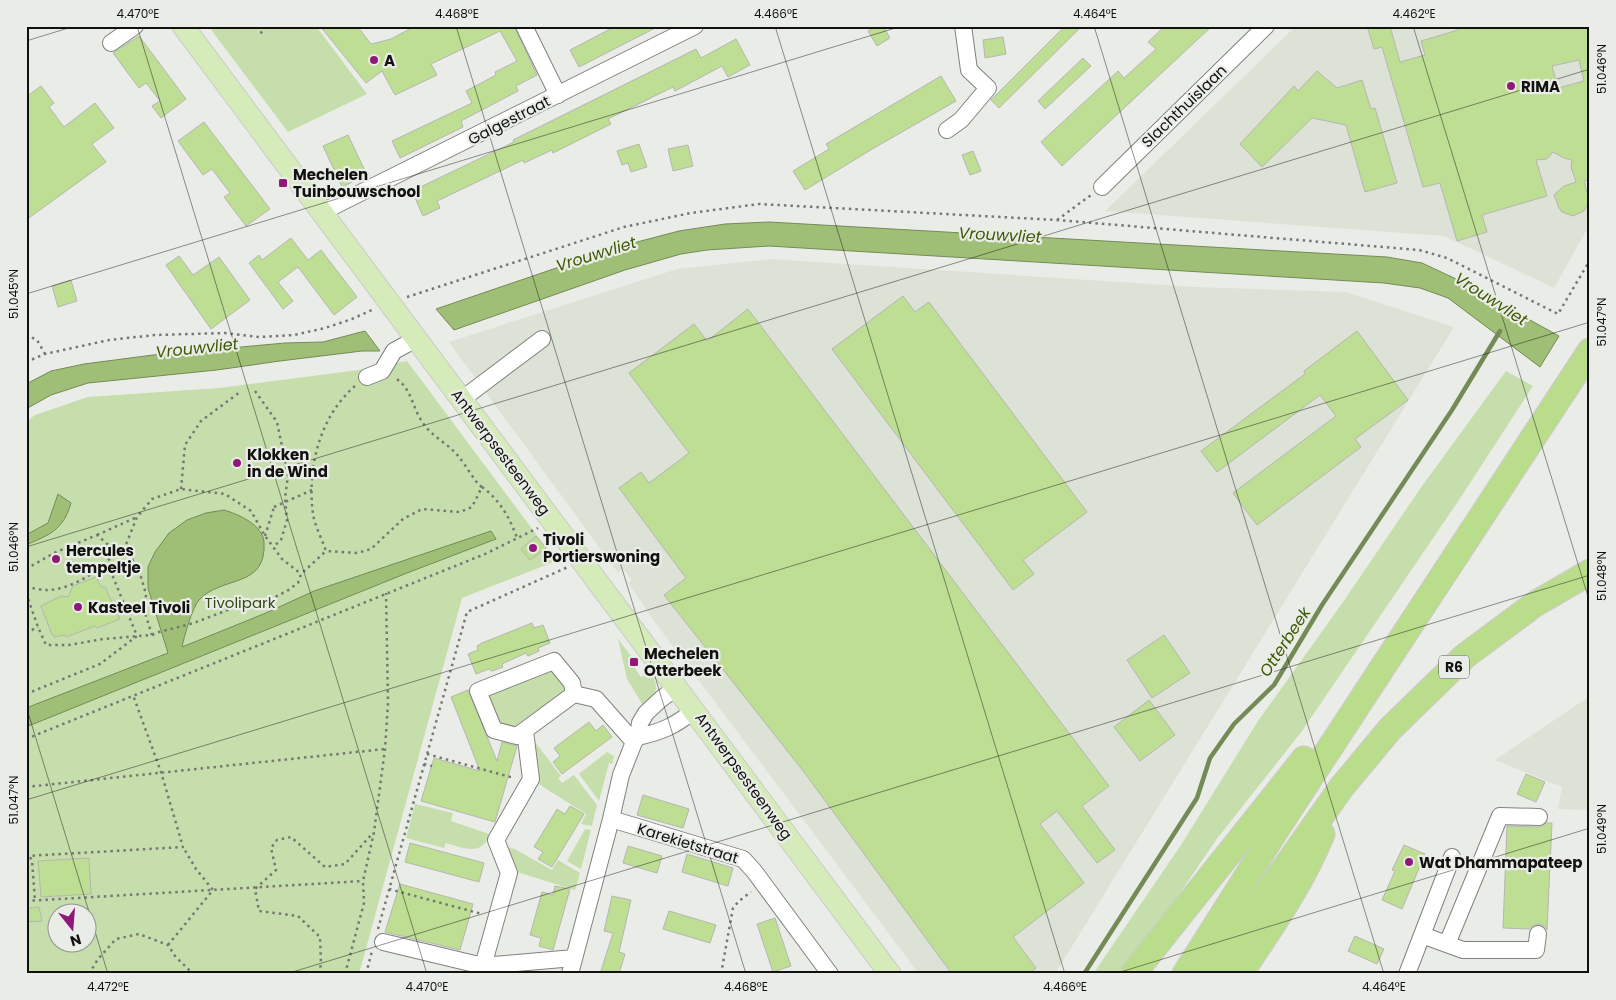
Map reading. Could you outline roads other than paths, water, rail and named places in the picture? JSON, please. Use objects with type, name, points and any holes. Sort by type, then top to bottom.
[{"type":"highway","points":[[1186,974],[1280,824],[1590,351]]},
{"type":"highway","name":"R6","points":[[1210,974],[1341,788],[1390,729],[1465,656],[1535,604],[1590,572]]},
{"type":"highway","points":[[1134,974],[1327,730],[1360,702]]},
{"type":"highway","points":[[1240,974],[1288,903],[1314,852],[1341,788]]},
{"type":"main road","name":"Antwerpsesteenweg","points":[[191,29],[388,303],[695,710],[890,974]]},
{"type":"street","points":[[111,43],[135,26]]},
{"type":"street","points":[[524,26],[558,95]]},
{"type":"street","name":"Galgestraat","points":[[322,212],[695,26]]},
{"type":"street","points":[[947,130],[961,120],[988,88],[969,70],[963,26]]},
{"type":"street","name":"Slachthuislaan","points":[[1102,187],[1266,26]]},
{"type":"street","points":[[375,374],[394,351],[416,339]]},
{"type":"street","points":[[461,400],[542,339]]},
{"type":"street","points":[[574,694],[572,683],[554,661],[478,691],[494,730],[517,736],[574,694],[596,699],[636,739]]},
{"type":"street","points":[[378,941],[474,967],[572,966],[621,775],[640,724],[646,714],[661,699],[677,687]]},
{"type":"street","points":[[636,739],[661,732],[695,710]]},
{"type":"street","points":[[474,967],[496,918],[509,873],[496,840],[531,779],[525,731]]},
{"type":"street","points":[[1447,944],[1500,816],[1539,817]]},
{"type":"street","name":"Karekietstraat","points":[[611,820],[743,859],[830,974]]},
{"type":"street","points":[[1407,974],[1452,857]]},
{"type":"street","points":[[1422,935],[1463,950],[1536,950],[1538,934]]},
{"type":"water","name":"Vrouwvliet","points":[[769,222],[1387,257],[1422,263],[1454,278],[1559,336],[1540,367],[1448,298],[1420,288],[1384,283],[769,246],[707,250],[681,254],[625,270],[454,330],[436,309],[618,247],[679,231],[725,224]]},
{"type":"water","points":[[365,331],[380,351],[362,351],[217,370],[88,383],[51,395],[26,409],[26,384],[51,371],[84,364],[153,355],[285,343],[323,342]]},
{"type":"water","points":[[58,494],[71,503],[64,519],[55,530],[26,545],[26,535],[48,523]]},
{"type":"water","points":[[224,510],[243,517],[255,525],[263,536],[263,557],[258,567],[251,574],[209,592],[199,600],[191,616],[182,647],[266,613],[314,591],[491,531],[496,539],[26,727],[26,708],[168,653],[148,588],[148,567],[155,552],[169,533],[187,520],[206,513]]},
{"type":"waterway","name":"Otterbeek","points":[[1084,974],[1197,798],[1210,758],[1234,724],[1274,685],[1322,605],[1452,410],[1500,331]]},
{"type":"place","name":"A","points":[[374,60]]},
{"type":"place","name":"RIMA","points":[[1511,86]]},
{"type":"place","name":"Mechelen Tuinbouwschool","points":[[283,183]]},
{"type":"place","name":"Klokken in de Wind","points":[[237,463]]},
{"type":"place","name":"Tivoli Portierswoning","points":[[533,548]]},
{"type":"place","name":"Hercules tempeltje","points":[[56,559]]},
{"type":"place","name":"Kasteel Tivoli","points":[[78,607]]},
{"type":"place","name":"Mechelen Otterbeek","points":[[634,662]]},
{"type":"place","name":"Wat Dhammapateep","points":[[1409,862]]},
{"type":"park label","name":"Tivolipark","points":[[240,602]]}]
